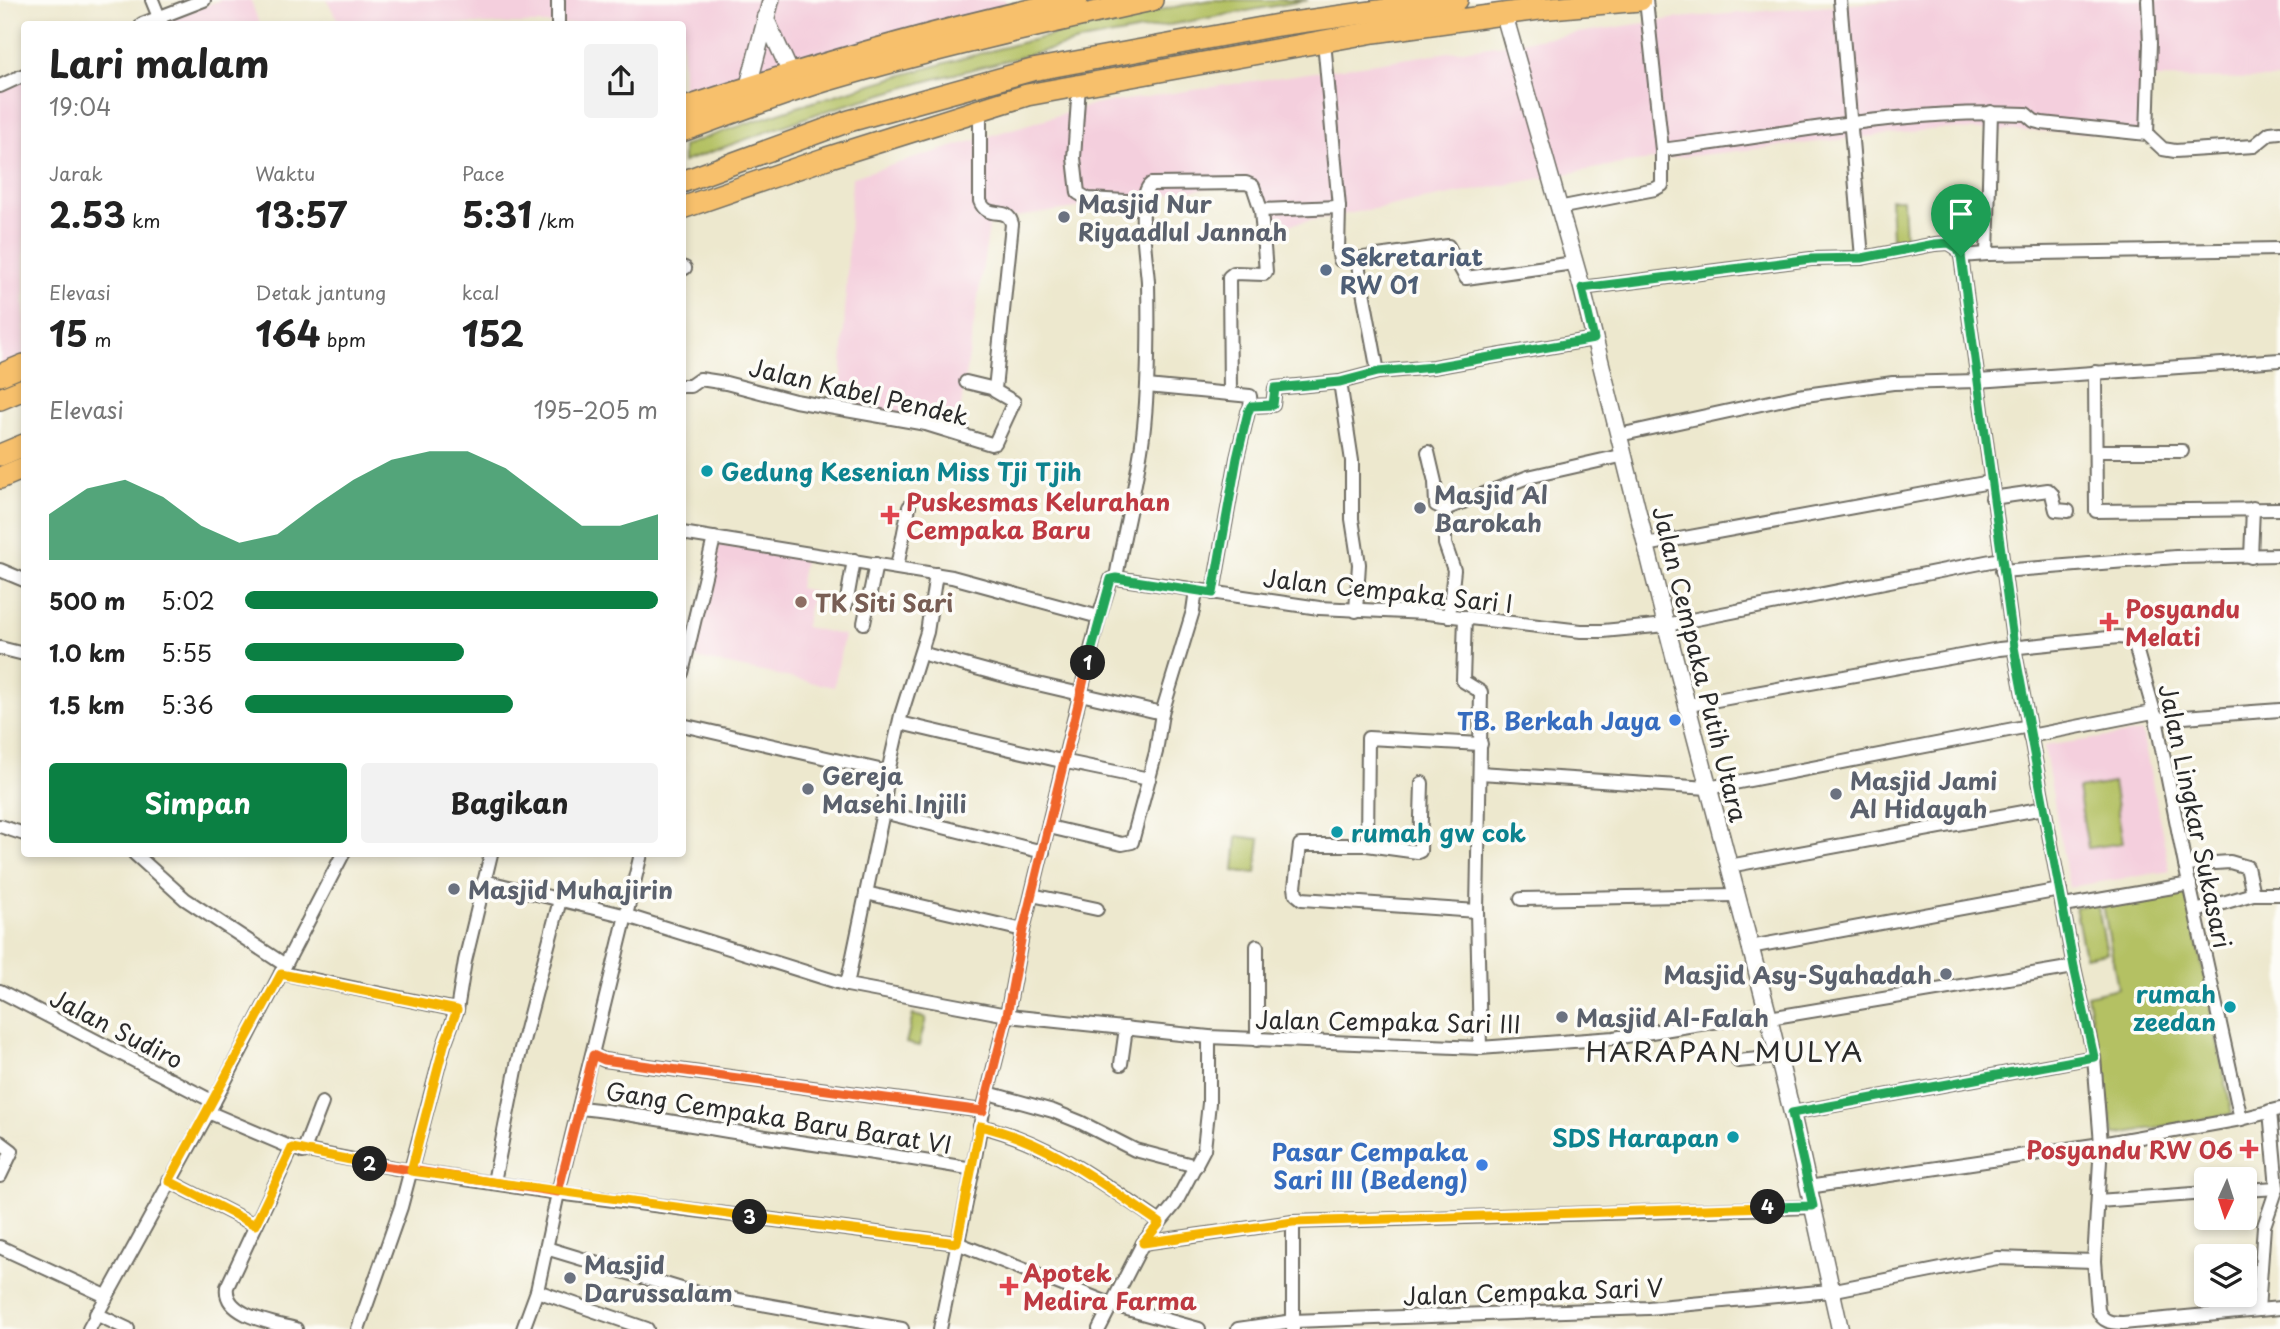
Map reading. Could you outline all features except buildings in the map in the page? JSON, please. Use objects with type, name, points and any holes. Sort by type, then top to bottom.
[{"type":"main road","points":[[686,108],[892,45],[1049,3],[1077,0]]},
{"type":"main road","points":[[686,130],[822,82],[911,57],[1044,23],[1152,0]]},
{"type":"main road","points":[[686,181],[849,121],[1032,69],[1278,25],[1457,0]]},
{"type":"main road","points":[[686,207],[827,158],[1027,95],[1374,32],[1504,14],[1640,0]]},
{"type":"main road","points":[[1374,32],[1382,10]]},
{"type":"main road","points":[[892,45],[911,57]]},
{"type":"main road","points":[[792,142],[827,158]]},
{"type":"main road","points":[[0,375],[21,366]]},
{"type":"main road","points":[[0,399],[21,390]]},
{"type":"main road","points":[[0,455],[21,446]]},
{"type":"main road","points":[[0,478],[21,469]]},
{"type":"street","points":[[152,0],[161,21],[204,0]]},
{"type":"street","points":[[558,0],[558,21]]},
{"type":"street","points":[[748,87],[771,0]]},
{"type":"street","points":[[1558,208],[1655,189],[1662,185],[1662,150],[1646,0]]},
{"type":"street","points":[[1840,0],[1862,258]]},
{"type":"street","points":[[2147,134],[2150,43],[2148,0]]},
{"type":"street","name":"Jalan Cempaka Putih Utara","points":[[1504,14],[1582,288],[1666,625],[1769,1016],[1839,1329]]},
{"type":"street","points":[[765,17],[791,74]]},
{"type":"street","points":[[1324,41],[1339,206],[1339,257],[1343,262],[1448,246],[1466,278],[1574,263]]},
{"type":"street","points":[[0,86],[21,76]]},
{"type":"street","points":[[1079,85],[1074,158],[1078,193],[1088,199],[1145,202]]},
{"type":"street","points":[[966,382],[995,389],[1012,224],[1006,214],[989,213],[982,208],[980,201],[980,110]]},
{"type":"street","points":[[1662,150],[1918,115],[1991,112],[2026,114],[2042,124],[2147,134],[2163,149],[2175,151],[2254,146],[2270,133],[2280,132]]},
{"type":"street","points":[[1987,254],[1991,112]]},
{"type":"street","points":[[940,1329],[983,1111],[1007,1015],[1023,930],[1099,617],[1112,579],[1141,450],[1147,386],[1148,279],[1143,239],[1147,188],[1151,184],[1250,184],[1261,210],[1266,272],[1234,272],[1228,277],[1230,394]]},
{"type":"street","points":[[1261,210],[1339,206]]},
{"type":"street","points":[[1582,288],[1811,259],[1862,258],[1949,243],[1957,248],[1961,256],[2014,647],[2074,967],[2094,1057],[2101,1143],[2094,1261],[2100,1317],[2106,1321],[2123,1323],[2280,1308]]},
{"type":"street","points":[[1961,256],[2280,249]]},
{"type":"street","points":[[1357,259],[1378,372]]},
{"type":"street","points":[[1251,406],[1273,405],[1273,390],[1276,387],[1340,382],[1378,372],[1433,367],[1594,339]]},
{"type":"street","points":[[1619,435],[1798,396],[1893,383],[1978,381],[2280,360]]},
{"type":"street","points":[[2095,372],[2096,511],[2280,509]]},
{"type":"street","name":"Jalan Kabel Pendek","points":[[686,386],[700,379],[726,383],[795,401],[926,424],[991,444],[996,441],[1013,401],[995,389]]},
{"type":"street","points":[[1340,382],[1352,461],[1352,519],[1359,564],[1356,611]]},
{"type":"street","points":[[1147,386],[1250,396],[1251,406],[1237,458],[1213,593]]},
{"type":"street","points":[[2096,451],[2182,451]]},
{"type":"street","points":[[1428,452],[1436,505],[1439,509],[1528,477],[1625,455]]},
{"type":"street","points":[[1646,545],[1990,482]]},
{"type":"street","points":[[1992,498],[2048,490],[2052,494],[2056,510],[2067,511]]},
{"type":"street","points":[[897,567],[909,507]]},
{"type":"street","points":[[2251,557],[2253,508]]},
{"type":"street","points":[[1445,509],[1445,544],[1454,570],[1449,616]]},
{"type":"street","points":[[686,534],[936,574],[1099,617]]},
{"type":"street","points":[[686,656],[714,538]]},
{"type":"street","name":"Jalan Cempaka Sari I","points":[[1112,579],[1356,611],[1465,617],[1581,631],[1666,625],[2001,565],[2280,555]]},
{"type":"street","points":[[846,605],[854,560]]},
{"type":"street","points":[[864,623],[876,564]]},
{"type":"street","points":[[0,570],[21,579]]},
{"type":"street","points":[[847,985],[883,812],[888,772],[928,627],[936,574]]},
{"type":"street","points":[[1049,827],[1122,844],[1130,844],[1134,839],[1162,713],[1194,608],[1196,590]]},
{"type":"street","points":[[1465,617],[1463,681],[1481,692],[1477,911],[1480,1048]]},
{"type":"street","name":"Jalan Lingkar Sukasari","points":[[2014,647],[2118,637],[2128,638],[2135,645],[2155,716],[2241,1119]]},
{"type":"street","points":[[1689,705],[2014,647]]},
{"type":"street","points":[[0,648],[21,653]]},
{"type":"street","points":[[920,653],[1016,679],[1162,713]]},
{"type":"street","points":[[1480,773],[1708,788],[2030,731],[2155,716],[2280,710]]},
{"type":"street","points":[[900,723],[1149,779]]},
{"type":"street","points":[[686,726],[888,772]]},
{"type":"street","points":[[1367,845],[1368,738],[1480,744]]},
{"type":"street","points":[[1422,783],[1418,852],[1367,845],[1300,845],[1296,894],[1303,898],[1477,911]]},
{"type":"street","points":[[1728,866],[2044,808]]},
{"type":"street","points":[[883,812],[1043,852]]},
{"type":"street","points":[[0,826],[21,833]]},
{"type":"street","points":[[138,857],[185,899],[283,969],[457,1010]]},
{"type":"street","points":[[89,1329],[211,1107],[338,857]]},
{"type":"street","points":[[358,1329],[401,1207],[444,1045],[457,1010],[490,857]]},
{"type":"street","points":[[523,1329],[537,1291],[558,1192],[640,857]]},
{"type":"street","points":[[2185,865],[2230,863],[2247,867],[2253,894]]},
{"type":"street","name":"Jalan Cempaka Sari III","points":[[484,881],[627,916],[847,985],[1007,1015],[1257,1040],[1480,1048],[1614,1038],[2074,967]]},
{"type":"street","points":[[2064,906],[2189,884]]},
{"type":"street","points":[[1750,947],[2060,890]]},
{"type":"street","points":[[866,893],[1023,930]]},
{"type":"street","points":[[2196,911],[2253,894],[2280,894]]},
{"type":"street","points":[[1032,895],[1097,909]]},
{"type":"street","points":[[1521,900],[1736,895]]},
{"type":"street","points":[[494,1182],[518,1059],[560,900]]},
{"type":"street","points":[[1257,946],[1257,1040]]},
{"type":"street","name":"Jalan Sudiro","points":[[0,991],[211,1107],[297,1150],[411,1171],[558,1192],[957,1243]]},
{"type":"street","points":[[1121,1064],[1126,1028]]},
{"type":"street","points":[[1099,1329],[1143,1243],[1175,1204],[1204,1149],[1207,1131],[1209,1037]]},
{"type":"street","points":[[593,1055],[604,1060],[983,1111]]},
{"type":"street","points":[[1738,1061],[1779,1057]]},
{"type":"street","points":[[1792,1113],[2094,1057]]},
{"type":"street","points":[[988,1093],[1053,1111],[1135,1150],[1196,1166]]},
{"type":"street","points":[[296,1329],[234,1308],[226,1296],[227,1287],[255,1225],[322,1103]]},
{"type":"street","name":"Gang Cempaka Baru Barat VI","points":[[579,1108],[625,1112],[715,1129],[973,1169]]},
{"type":"street","points":[[1808,1187],[2101,1143],[2241,1119],[2275,1110],[2277,1188],[2264,1226],[2259,1310]]},
{"type":"street","points":[[980,1126],[1012,1134],[1066,1160],[1160,1223]]},
{"type":"street","points":[[0,1142],[11,1148],[12,1154],[0,1176]]},
{"type":"street","points":[[169,1181],[255,1225]]},
{"type":"street","points":[[2258,1189],[2277,1188]]},
{"type":"street","points":[[2098,1201],[2194,1194]]},
{"type":"street","points":[[1143,1243],[1293,1222],[1813,1206]]},
{"type":"street","points":[[1293,1222],[1293,1325]]},
{"type":"street","points":[[957,1243],[1113,1305],[1199,1329]]},
{"type":"street","points":[[0,1248],[106,1296]]},
{"type":"street","points":[[546,1248],[688,1291],[902,1329]]},
{"type":"street","name":"Jalan Cempaka Sari V","points":[[1238,1329],[1470,1315],[1648,1308],[1830,1291],[1997,1258],[2094,1261]]},
{"type":"street","points":[[537,1291],[647,1329]]},
{"type":"street","points":[[96,1314],[128,1329]]},
{"type":"street","points":[[1470,1315],[1470,1329]]},
{"type":"shaded area","points":[[221,0],[251,0],[258,21],[164,21]]},
{"type":"shaded area","points":[[327,0],[1005,0],[1010,14],[686,108],[686,21],[338,21]]},
{"type":"shaded area","points":[[1901,0],[2280,0],[2280,79],[2139,78],[2150,134],[1938,129],[1626,163],[1275,227],[1255,181],[990,221],[957,432],[840,406],[852,177],[1092,105],[1678,18]]},
{"type":"shaded area","points":[[21,74],[21,366],[0,375],[0,83]]},
{"type":"shaded area","points":[[720,541],[805,555],[799,588],[813,591],[805,627],[844,635],[834,687],[695,658]]},
{"type":"shaded area","points":[[2142,732],[2170,871],[2069,887],[2044,746]]},
{"type":"green space","points":[[1211,0],[1308,0],[1086,40],[923,82],[819,113],[686,161],[686,145],[767,117],[938,65],[1140,14]]},
{"type":"green space","points":[[1890,199],[1903,199],[1905,238],[1892,238]]},
{"type":"green space","points":[[2113,783],[2123,843],[2088,848],[2078,789]]},
{"type":"green space","points":[[1237,836],[1260,839],[1256,873],[1234,871]]},
{"type":"green space","points":[[2187,890],[2232,1114],[2114,1135],[2087,995],[2118,988],[2103,904]]},
{"type":"green space","points":[[2097,903],[2107,953],[2085,957],[2075,907]]},
{"type":"green space","points":[[913,1015],[926,1018],[919,1046],[906,1043]]},
{"type":"place","name":"Masjid Nur Riyaadlul Jannah","points":[[1064,217]]},
{"type":"place","name":"Sekretariat RW 01","points":[[1326,270]]},
{"type":"place","name":"Gedung Kesenian Miss Tji Tjih","points":[[707,471]]},
{"type":"place","name":"Masjid Al Barokah","points":[[1420,508]]},
{"type":"place","name":"Puskesmas Kelurahan Cempaka Baru","points":[[890,515]]},
{"type":"place","name":"TK Siti Sari","points":[[801,602]]},
{"type":"place","name":"Posyandu Melati","points":[[2109,622]]},
{"type":"place","name":"TB. Berkah Jaya","points":[[1675,720]]},
{"type":"place","name":"Gereja Masehi Injili","points":[[808,789]]},
{"type":"place","name":"Masjid Jami Al Hidayah","points":[[1836,794]]},
{"type":"place","name":"rumah gw cok","points":[[1337,832]]},
{"type":"place","name":"Masjid Muhajirin","points":[[454,889]]},
{"type":"place","name":"Masjid Asy-Syahadah","points":[[1946,974]]},
{"type":"place","name":"rumah zeedan","points":[[2230,1007]]},
{"type":"place","name":"Masjid Al-Falah","points":[[1562,1017]]},
{"type":"place","name":"SDS Harapan","points":[[1733,1137]]},
{"type":"place","name":"Posyandu RW 06","points":[[2249,1149]]},
{"type":"place","name":"Pasar Cempaka Sari III (Bedeng)","points":[[1482,1165]]},
{"type":"place","name":"Masjid Darussalam","points":[[570,1278]]},
{"type":"place","name":"Apotek Medira Farma","points":[[1009,1286]]},
{"type":"district","name":"HARAPAN MULYA","points":[[1725,1050]]},
{"type":"route","points":[[1961,256],[1957,248],[1949,243],[1935,244],[1862,258],[1811,259],[1582,288],[1594,339],[1433,367],[1378,372],[1340,382],[1275,388],[1273,405],[1251,406],[1237,458],[1213,593],[1116,578],[1108,581],[1023,930],[1007,1015],[983,1111],[604,1060],[593,1055],[558,1192],[411,1171],[292,1148],[255,1225],[169,1181],[281,974],[457,1010],[444,1045],[411,1171],[494,1182],[558,1192],[957,1243],[980,1126],[1012,1134],[1066,1160],[1160,1223],[1143,1243],[1293,1222],[1813,1206],[1792,1113],[2094,1057],[2074,967],[2014,647],[1961,256]]}]
